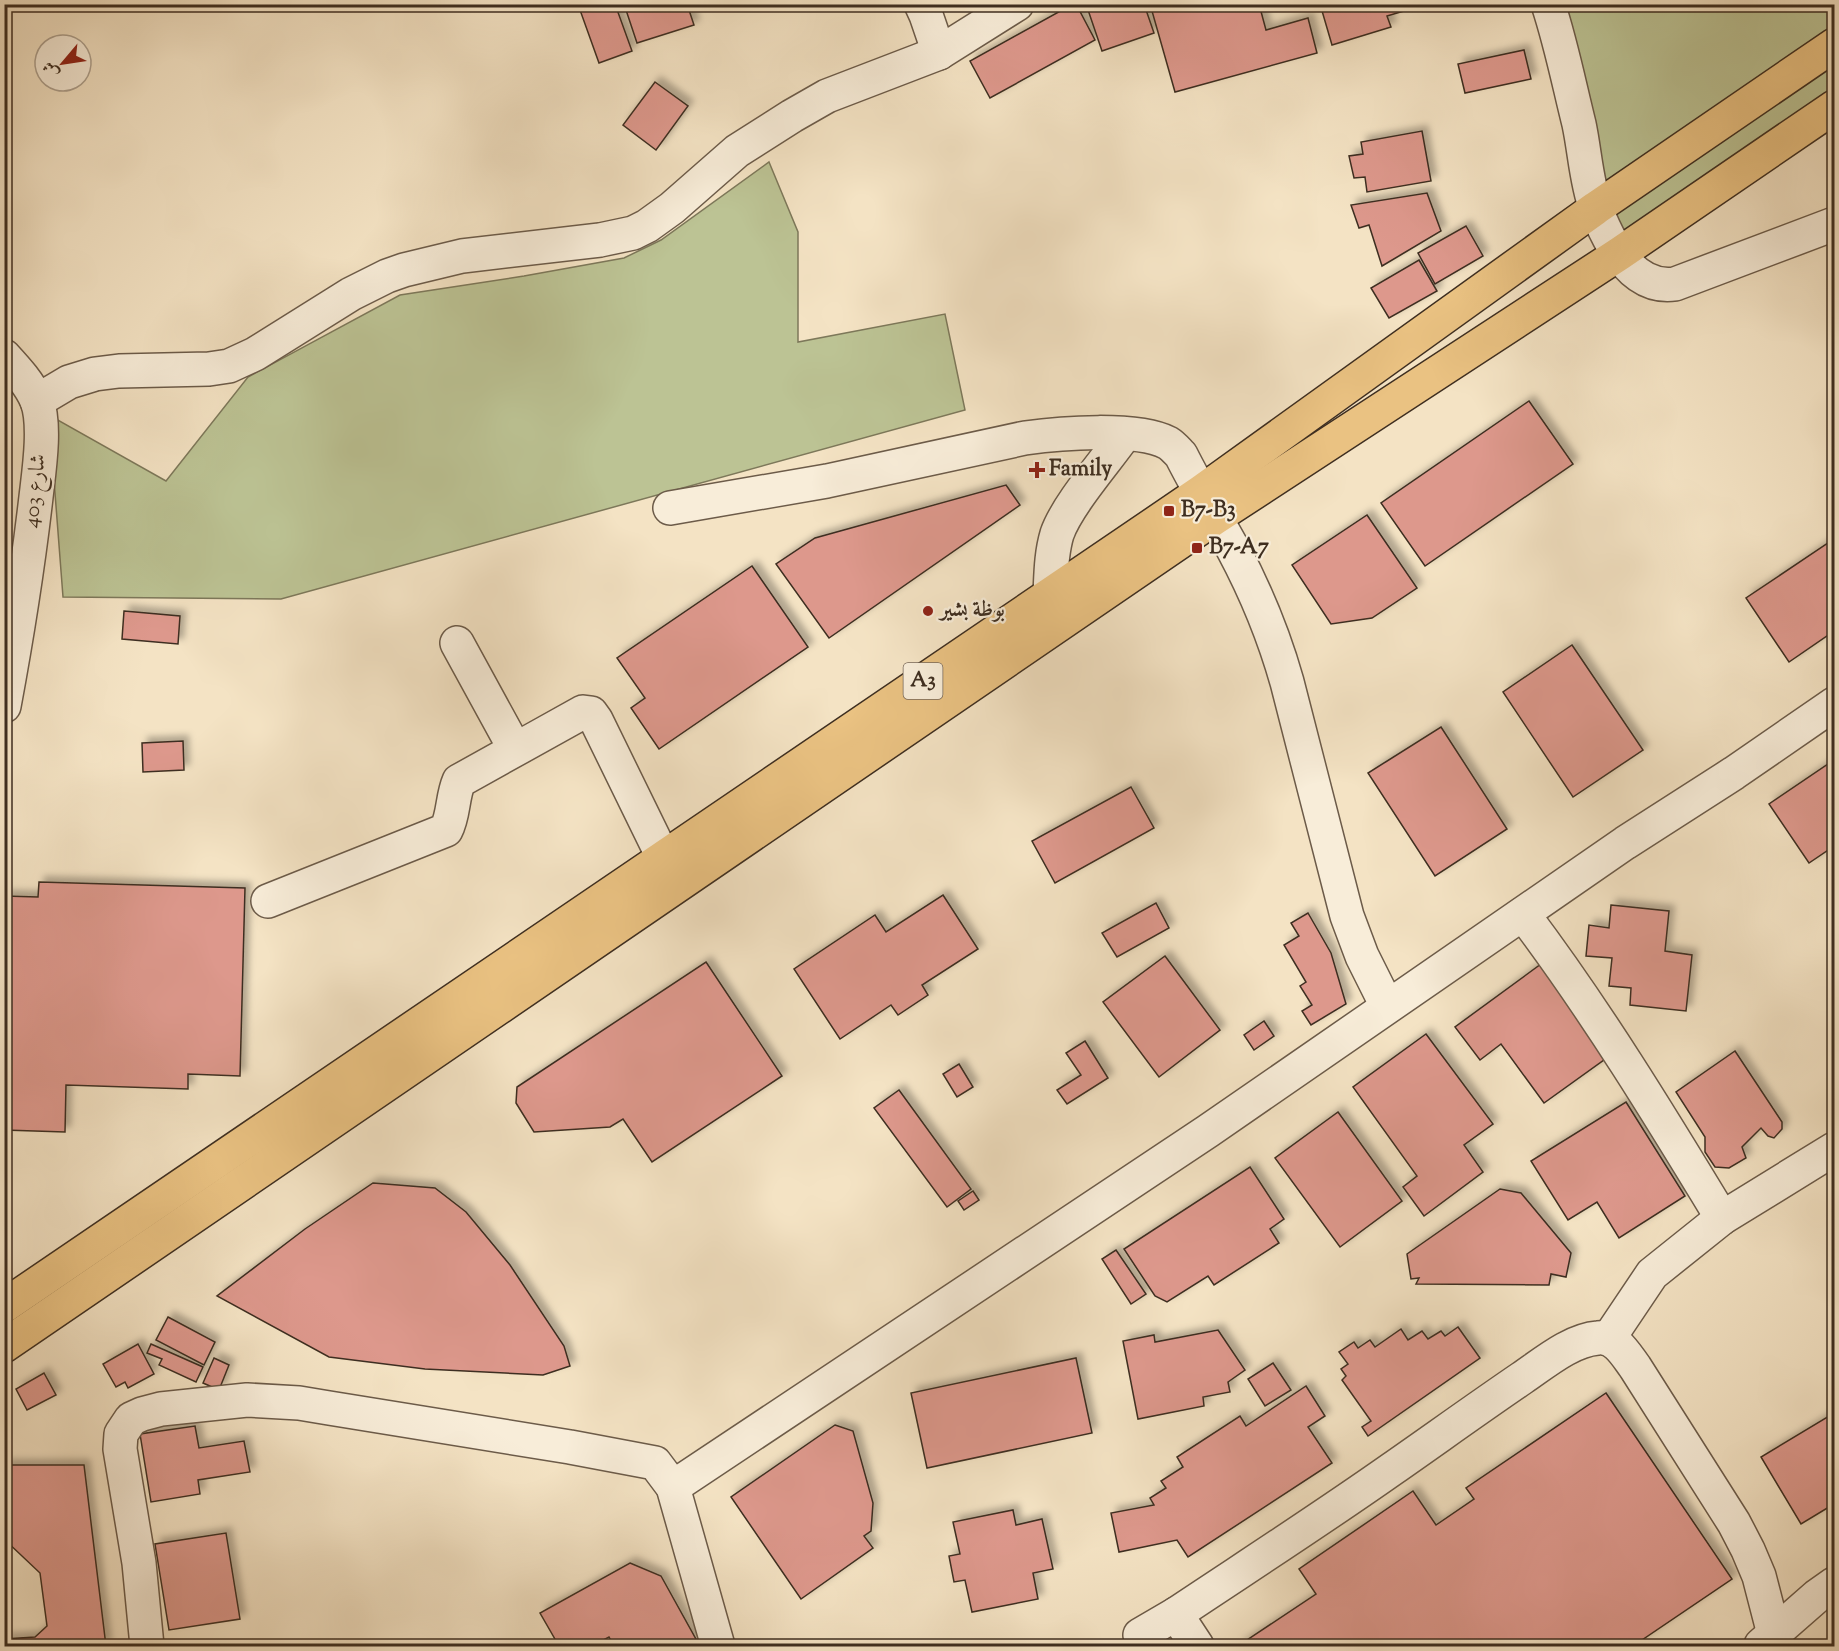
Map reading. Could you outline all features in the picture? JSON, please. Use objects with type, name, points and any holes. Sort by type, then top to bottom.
[{"type":"highway","name":"A3","points":[[4,1346],[1208,505],[1596,208],[1834,45]]},
{"type":"highway","name":"A3","points":[[4,1306],[1050,594],[1208,505],[1619,254],[1834,107]]},
{"type":"street","points":[[921,4],[939,53]]},
{"type":"street","points":[[37,401],[69,382],[95,374],[119,371],[210,369],[229,366],[255,354],[351,294],[404,270],[462,256],[600,240],[633,232],[647,226],[672,208],[737,151],[811,104],[939,53],[1017,4]]},
{"type":"street","points":[[1548,4],[1579,127],[1585,165],[1596,208],[1619,254],[1641,278],[1654,284],[1675,284],[1834,224]]},
{"type":"street","name":"شارع 403","points":[[4,356],[24,379],[37,401],[41,437],[33,529],[4,706]]},
{"type":"street","points":[[670,507],[827,481],[1025,438],[1077,433],[1125,434],[1155,438],[1169,443],[1182,455],[1252,588],[1277,648],[1347,916],[1362,956],[1387,1006]]},
{"type":"street","points":[[1050,594],[1053,554],[1058,531],[1074,504],[1125,434]]},
{"type":"street","points":[[457,643],[515,749]]},
{"type":"street","points":[[673,1487],[1208,1131],[1625,843],[1734,773],[1834,704]]},
{"type":"street","points":[[268,901],[446,830],[450,823],[455,790],[459,781],[583,712],[591,713],[596,720],[663,857]]},
{"type":"street","points":[[1523,914],[1562,965],[1647,1094],[1722,1218]]},
{"type":"street","points":[[1609,1338],[1652,1274],[1722,1218],[1834,1149]]},
{"type":"street","points":[[1140,1635],[1176,1614],[1390,1471],[1551,1358],[1585,1341],[1609,1338],[1620,1347],[1635,1367],[1734,1523],[1759,1576],[1767,1640]]},
{"type":"street","points":[[147,1647],[139,1563],[120,1449],[121,1434],[131,1419],[142,1414],[161,1409],[247,1400],[299,1403],[655,1463],[673,1487],[718,1647]]},
{"type":"street","points":[[1767,1640],[1834,1584]]},
{"type":"street","points":[[1176,1614],[1197,1647]]},
{"type":"green space","points":[[1558,5],[1834,5],[1834,88],[1612,240]]},
{"type":"green space","points":[[769,162],[798,232],[798,342],[945,314],[965,410],[281,599],[63,597],[49,415],[166,481],[248,377],[400,295],[624,258],[661,240]]},
{"type":"building","points":[[596,4],[615,4],[632,51],[599,63],[580,10]]},
{"type":"building","points":[[624,4],[687,4],[694,25],[637,43]]},
{"type":"building","points":[[1076,4],[1095,40],[990,98],[970,61]]},
{"type":"building","points":[[1086,4],[1144,4],[1154,33],[1102,51]]},
{"type":"building","points":[[1150,4],[1259,4],[1266,30],[1308,18],[1317,53],[1175,92]]},
{"type":"building","points":[[1320,4],[1402,4],[1404,11],[1387,16],[1391,27],[1332,45]]},
{"type":"building","points":[[1524,50],[1531,79],[1465,93],[1458,64]]},
{"type":"building","points":[[655,82],[688,106],[656,150],[623,125]]},
{"type":"building","points":[[1422,131],[1431,181],[1367,192],[1365,177],[1354,178],[1349,156],[1363,154],[1361,142]]},
{"type":"building","points":[[1427,193],[1441,231],[1382,266],[1369,225],[1359,228],[1351,205]]},
{"type":"building","points":[[1466,226],[1483,256],[1435,284],[1418,253]]},
{"type":"building","points":[[1419,260],[1437,291],[1389,318],[1371,288]]},
{"type":"building","points":[[1529,401],[1573,464],[1425,566],[1381,503]]},
{"type":"building","points":[[1006,485],[1020,505],[829,638],[776,564],[815,538]]},
{"type":"building","points":[[1367,515],[1417,588],[1372,618],[1331,624],[1292,565]]},
{"type":"building","points":[[1834,539],[1834,631],[1789,662],[1746,598]]},
{"type":"building","points":[[752,566],[808,647],[659,749],[631,708],[645,698],[617,658]]},
{"type":"building","points":[[124,611],[180,616],[178,644],[122,639]]},
{"type":"building","points":[[1572,645],[1643,750],[1573,797],[1503,692]]},
{"type":"building","points":[[1441,727],[1507,829],[1435,876],[1368,773]]},
{"type":"building","points":[[183,741],[184,770],[143,772],[142,743]]},
{"type":"building","points":[[1834,760],[1834,846],[1809,863],[1769,804]]},
{"type":"building","points":[[1131,787],[1154,828],[1055,883],[1032,841]]},
{"type":"building","points":[[39,882],[245,888],[240,1076],[188,1074],[188,1089],[66,1085],[65,1132],[4,1130],[4,896],[38,897]]},
{"type":"building","points":[[943,895],[978,949],[922,985],[928,995],[898,1015],[891,1005],[840,1039],[794,969],[875,915],[886,932]]},
{"type":"building","points":[[1156,903],[1169,928],[1117,957],[1102,933]]},
{"type":"building","points":[[1611,905],[1669,911],[1665,951],[1692,955],[1686,1011],[1630,1005],[1631,988],[1609,986],[1612,958],[1586,956],[1589,925],[1609,928]]},
{"type":"building","points":[[1308,913],[1331,953],[1346,1004],[1311,1025],[1302,1011],[1312,1005],[1300,986],[1306,982],[1284,945],[1299,936],[1291,923]]},
{"type":"building","points":[[1165,956],[1220,1030],[1159,1077],[1103,1002]]},
{"type":"building","points":[[706,962],[782,1076],[652,1162],[623,1119],[610,1127],[534,1132],[516,1103],[517,1087]]},
{"type":"building","points":[[1541,964],[1608,1057],[1544,1103],[1501,1044],[1480,1060],[1455,1027]]},
{"type":"building","points":[[1264,1021],[1274,1036],[1254,1050],[1244,1035]]},
{"type":"building","points":[[1426,1034],[1493,1124],[1464,1145],[1483,1172],[1424,1216],[1403,1187],[1417,1176],[1353,1087]]},
{"type":"building","points":[[1085,1041],[1108,1078],[1067,1104],[1057,1090],[1081,1075],[1066,1053]]},
{"type":"building","points":[[1735,1051],[1782,1122],[1782,1129],[1774,1138],[1768,1136],[1761,1128],[1742,1147],[1746,1158],[1729,1168],[1715,1167],[1705,1152],[1705,1137],[1676,1092]]},
{"type":"building","points":[[959,1064],[973,1087],[957,1097],[943,1074]]},
{"type":"building","points":[[899,1090],[971,1189],[947,1207],[874,1108]]},
{"type":"building","points":[[1626,1102],[1685,1196],[1619,1238],[1597,1202],[1568,1220],[1531,1161]]},
{"type":"building","points":[[1338,1112],[1402,1201],[1340,1247],[1275,1158]]},
{"type":"building","points":[[1250,1167],[1284,1219],[1270,1229],[1279,1243],[1214,1285],[1208,1276],[1167,1302],[1155,1296],[1124,1249]]},
{"type":"building","points":[[373,1183],[435,1188],[466,1212],[510,1265],[564,1346],[570,1366],[543,1375],[425,1369],[329,1357],[217,1296],[305,1229]]},
{"type":"building","points":[[1500,1189],[1521,1193],[1571,1253],[1566,1277],[1551,1274],[1549,1285],[1416,1284],[1419,1278],[1411,1279],[1407,1254]]},
{"type":"building","points":[[973,1191],[979,1200],[964,1210],[958,1201]]},
{"type":"building","points":[[1116,1250],[1146,1294],[1131,1304],[1102,1259]]},
{"type":"building","points":[[168,1317],[215,1342],[204,1365],[156,1340]]},
{"type":"building","points":[[1458,1327],[1480,1358],[1368,1436],[1362,1427],[1371,1421],[1342,1380],[1346,1376],[1341,1369],[1348,1364],[1339,1352],[1354,1342],[1358,1348],[1370,1340],[1375,1347],[1401,1329],[1408,1340],[1422,1331],[1428,1339],[1441,1331],[1445,1336]]},
{"type":"building","points":[[1218,1330],[1245,1370],[1228,1382],[1230,1392],[1203,1397],[1204,1406],[1138,1419],[1123,1341],[1154,1335],[1155,1342]]},
{"type":"building","points":[[138,1344],[154,1374],[128,1388],[125,1382],[116,1387],[103,1364]]},
{"type":"building","points":[[151,1344],[203,1367],[196,1382],[159,1365],[162,1359],[147,1353]]},
{"type":"building","points":[[214,1358],[229,1365],[219,1390],[203,1383]]},
{"type":"building","points":[[1076,1358],[1092,1433],[927,1468],[911,1393]]},
{"type":"building","points":[[1273,1363],[1291,1390],[1265,1406],[1248,1379]]},
{"type":"building","points":[[44,1373],[56,1395],[27,1410],[16,1389]]},
{"type":"building","points":[[1306,1386],[1325,1416],[1308,1427],[1332,1463],[1188,1557],[1177,1540],[1119,1552],[1111,1513],[1154,1505],[1150,1498],[1166,1488],[1161,1481],[1183,1467],[1177,1457],[1240,1416],[1246,1426]]},
{"type":"building","points":[[1606,1393],[1732,1579],[1633,1646],[1238,1646],[1316,1594],[1299,1569],[1413,1491],[1436,1525],[1474,1499],[1466,1488]]},
{"type":"building","points":[[1834,1413],[1834,1504],[1801,1524],[1761,1457]]},
{"type":"building","points":[[835,1425],[853,1431],[873,1503],[871,1531],[864,1536],[873,1548],[801,1599],[731,1497]]},
{"type":"building","points":[[195,1426],[199,1448],[244,1441],[250,1472],[198,1480],[200,1494],[151,1502],[140,1434]]},
{"type":"building","points":[[4,1465],[84,1465],[106,1646],[4,1646],[4,1639],[35,1637],[47,1626],[40,1573],[4,1539]]},
{"type":"building","points":[[1013,1510],[1016,1525],[1042,1519],[1053,1569],[1033,1573],[1038,1599],[972,1612],[965,1580],[954,1582],[949,1556],[960,1554],[953,1522]]},
{"type":"building","points":[[226,1533],[240,1619],[169,1630],[155,1544]]},
{"type":"building","points":[[630,1563],[661,1576],[697,1641],[687,1646],[636,1646],[633,1640],[620,1646],[614,1646],[609,1637],[592,1646],[559,1646],[540,1613]]},
{"type":"place","name":"Family","points":[[1037,470]]},
{"type":"place","name":"B7-B3","points":[[1169,511]]},
{"type":"place","name":"B7-A7","points":[[1197,548]]},
{"type":"place","name":"بوظة بشير","points":[[928,611]]}]
